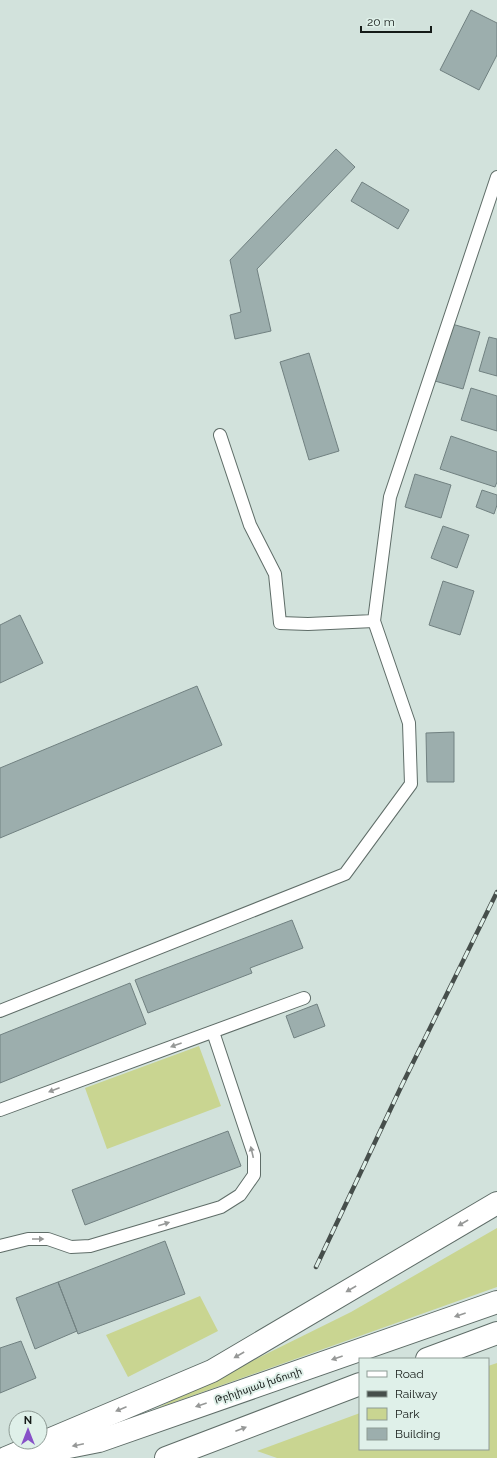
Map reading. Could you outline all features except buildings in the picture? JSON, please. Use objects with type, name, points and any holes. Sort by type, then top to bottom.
[{"type":"main road","points":[[6,1458],[212,1371],[497,1203]]},
{"type":"main road","name":"Թբիլիսյան խճուղի","points":[[16,1458],[99,1441],[497,1302]]},
{"type":"main road","points":[[430,1358],[497,1333]]},
{"type":"main road","points":[[166,1458],[359,1384]]},
{"type":"lane","points":[[0,1011],[344,874],[411,784],[409,723],[374,621],[390,496],[497,177]]},
{"type":"lane","points":[[220,436],[250,525],[275,574],[280,623],[308,624],[374,621]]},
{"type":"lane","points":[[0,1110],[304,998]]},
{"type":"lane","points":[[0,1246],[28,1239],[48,1239],[71,1247],[90,1246],[221,1207],[240,1195],[254,1175],[254,1155],[213,1032]]},
{"type":"green space","points":[[199,1046],[221,1106],[107,1149],[85,1088]]},
{"type":"green space","points":[[497,1228],[497,1287],[155,1409],[351,1312]]},
{"type":"green space","points":[[200,1296],[218,1331],[128,1377],[106,1335]]},
{"type":"green space","points":[[497,1363],[497,1458],[277,1458],[257,1451],[359,1413],[359,1450],[489,1450],[489,1366]]},
{"type":"railway","points":[[316,1267],[401,1087],[497,892]]}]
